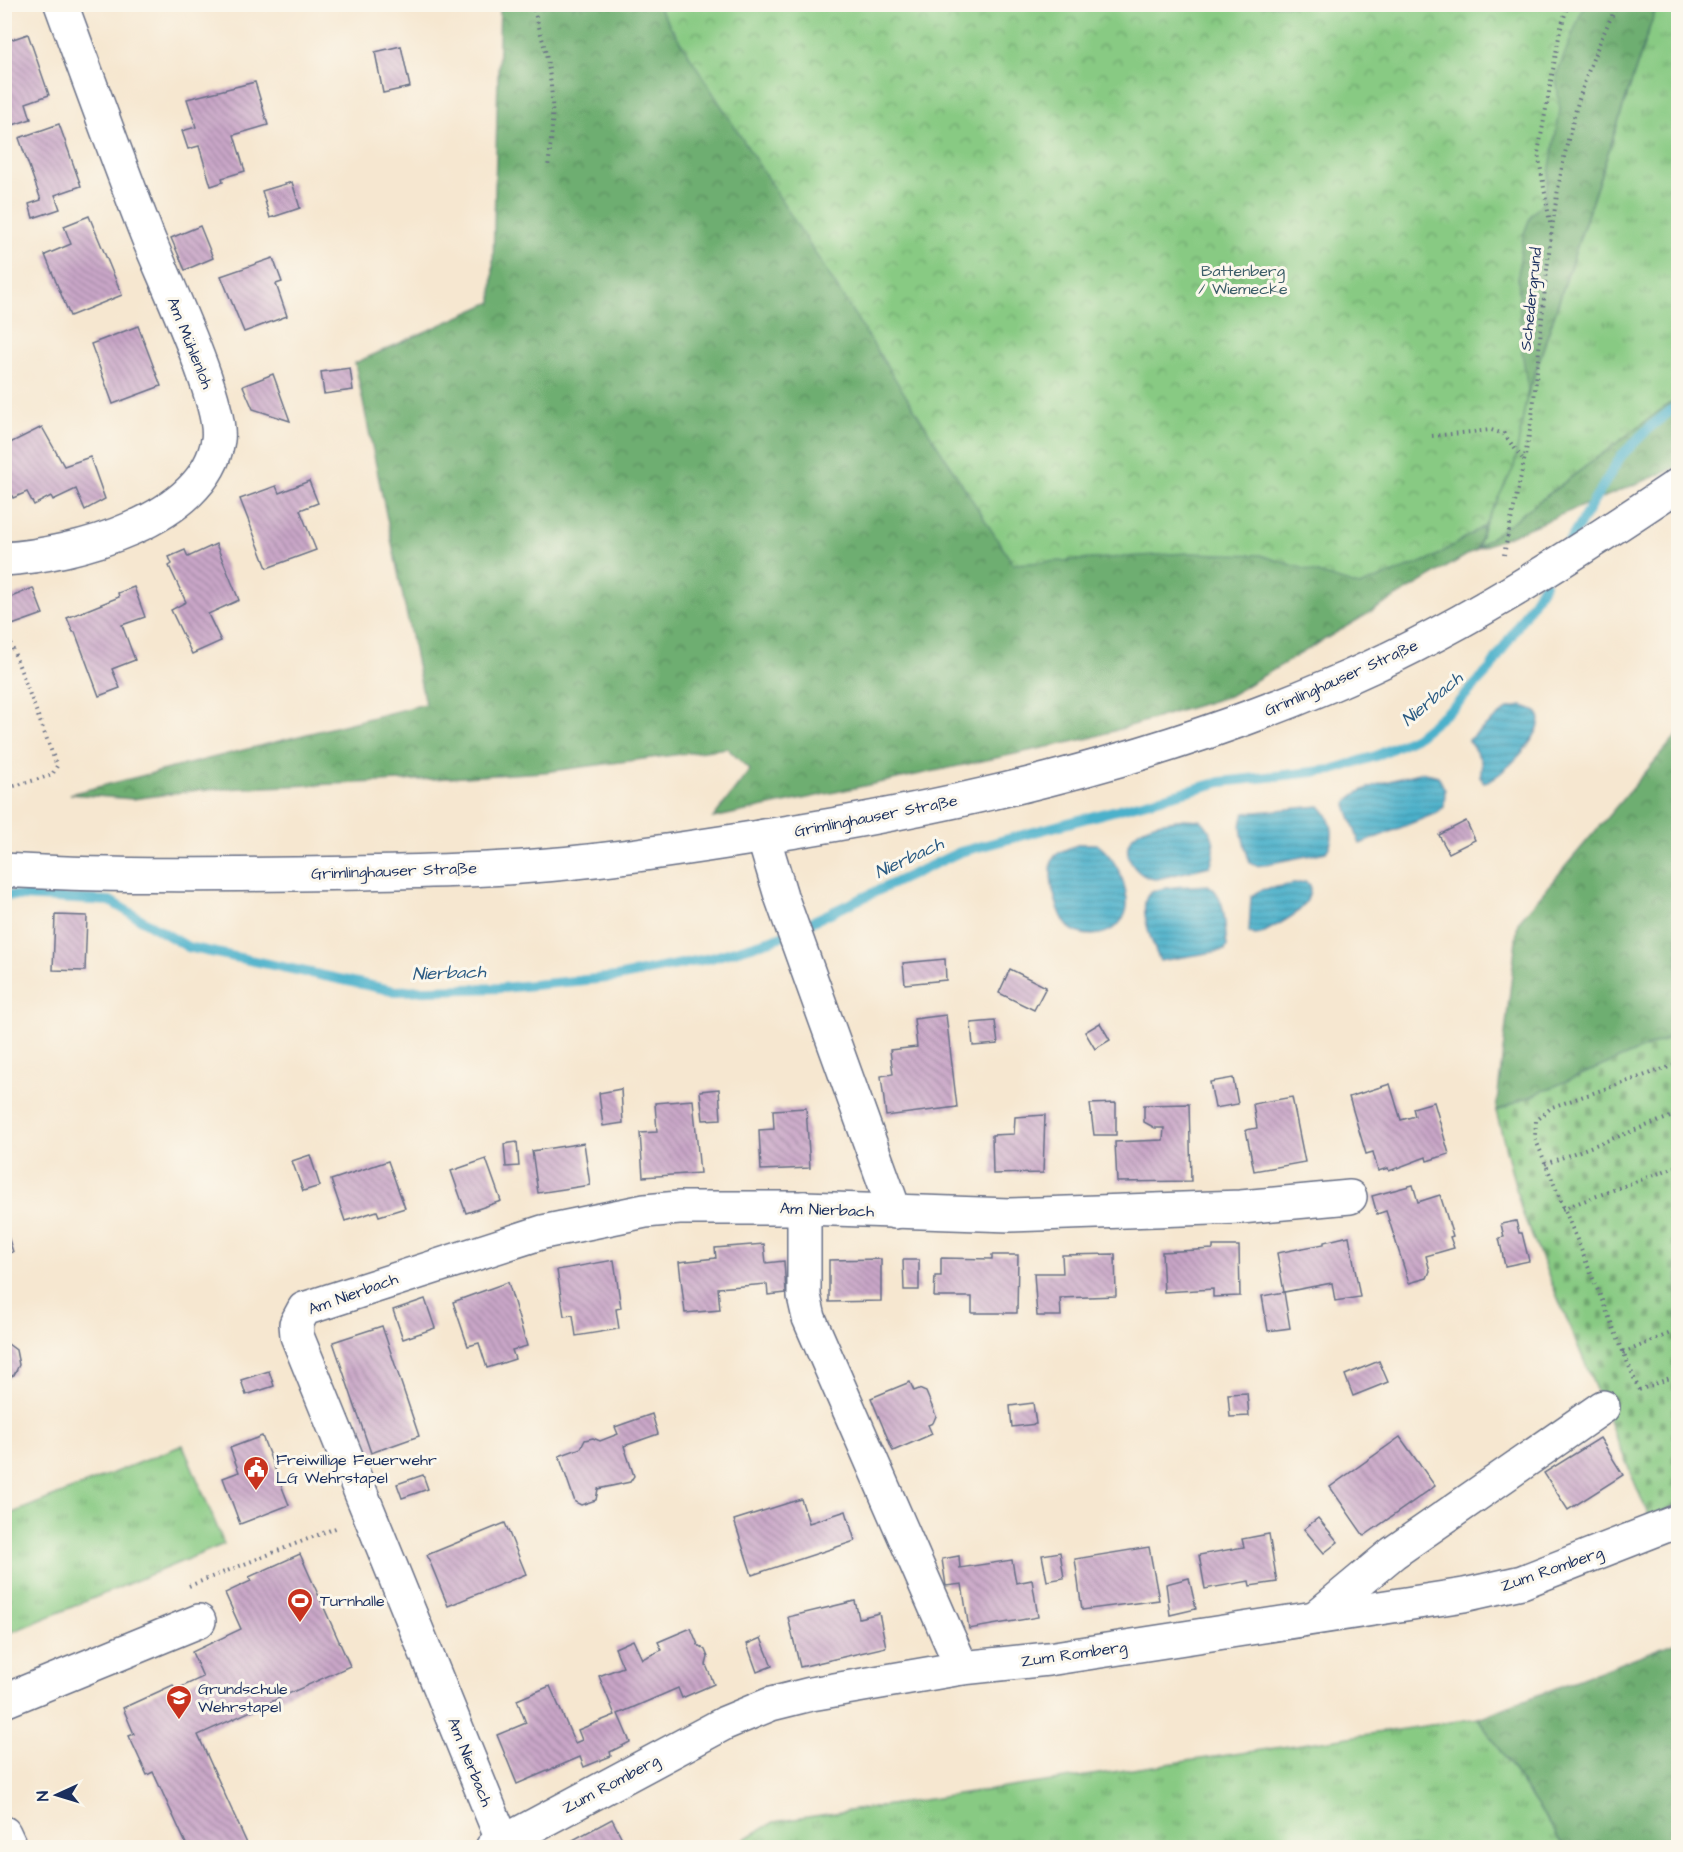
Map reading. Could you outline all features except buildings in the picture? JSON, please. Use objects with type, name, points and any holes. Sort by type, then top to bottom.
[{"type":"street","name":"Am Mühlenloh","points":[[4,559],[70,550],[137,526],[179,499],[194,485],[206,471],[218,439],[211,395],[147,235],[61,4]]},
{"type":"street","name":"Grimlinghauser Straße","points":[[4,870],[109,874],[254,874],[509,868],[688,849],[954,802],[1068,775],[1153,750],[1326,687],[1432,638],[1495,603],[1612,530],[1678,484]]},
{"type":"street","name":"Am Nierbach","points":[[763,836],[781,896],[895,1212]]},
{"type":"street","name":"Am Nierbach","points":[[497,1845],[297,1336],[299,1316],[312,1305],[543,1232],[612,1216],[679,1208],[804,1208],[1010,1215],[1241,1207],[1350,1197]]},
{"type":"street","points":[[804,1208],[804,1296],[809,1318],[962,1668]]},
{"type":"street","points":[[1316,1617],[1393,1553],[1603,1407]]},
{"type":"street","name":"Zum Romberg","points":[[497,1845],[725,1723],[771,1704],[812,1694],[962,1668],[1048,1659],[1439,1599],[1522,1582],[1678,1521]]},
{"type":"street","points":[[4,1701],[200,1621]]},
{"type":"street","points":[[4,1833],[11,1848]]},
{"type":"path","points":[[532,4],[545,45],[552,86],[552,135],[548,167]]},
{"type":"path","points":[[1550,226],[1538,153],[1560,31],[1568,4]]},
{"type":"path","name":"Schedergrund","points":[[1495,603],[1532,411],[1550,226],[1576,106],[1618,4]]},
{"type":"path","points":[[1432,435],[1491,430],[1504,434],[1522,459]]},
{"type":"path","points":[[4,626],[57,766],[52,775],[4,789]]},
{"type":"path","points":[[1639,1390],[1534,1138],[1536,1121],[1542,1113],[1678,1064]]},
{"type":"path","points":[[1545,1164],[1678,1114]]},
{"type":"path","points":[[1562,1209],[1678,1166]]},
{"type":"path","points":[[1623,1353],[1678,1330]]},
{"type":"path","points":[[1603,1407],[1678,1375]]},
{"type":"green space","points":[[500,5],[1657,5],[1477,548],[1678,397],[1678,467],[1477,549],[1229,696],[1090,738],[713,818],[750,770],[727,748],[544,772],[198,790],[133,799],[70,794],[425,704],[355,363],[492,302]]},
{"type":"green space","name":"Battenberg / Wiemecke","points":[[657,5],[1584,5],[1556,76],[1560,110],[1544,202],[1531,215],[1523,236],[1518,275],[1522,351],[1528,390],[1514,467],[1484,526],[1433,558],[1359,586],[1260,555],[1188,553],[1013,564]]},
{"type":"green space","points":[[1657,5],[1678,5],[1678,397],[1477,549]]},
{"type":"green space","points":[[1678,734],[1678,1034],[1496,1111],[1518,922]]},
{"type":"green space","points":[[1678,1034],[1678,1505],[1649,1517],[1522,1212],[1496,1111]]},
{"type":"green space","points":[[183,1445],[224,1544],[5,1635],[5,1516]]},
{"type":"green space","points":[[1678,1641],[1678,1847],[1565,1847],[1478,1718]]},
{"type":"green space","points":[[1478,1718],[1565,1847],[729,1848],[774,1822]]},
{"type":"water","points":[[1523,706],[1539,716],[1536,733],[1510,765],[1484,782],[1480,777],[1481,761],[1468,740],[1509,708]]},
{"type":"water","points":[[1422,772],[1438,776],[1445,790],[1444,807],[1434,814],[1360,844],[1346,805],[1350,799],[1367,788]]},
{"type":"water","points":[[1320,806],[1328,816],[1332,828],[1331,840],[1326,852],[1257,866],[1250,863],[1241,824],[1245,813]]},
{"type":"water","points":[[1184,819],[1201,820],[1209,830],[1214,848],[1210,866],[1157,879],[1143,875],[1136,870],[1128,849],[1129,842],[1134,835],[1144,827]]},
{"type":"water","points":[[1080,844],[1097,844],[1103,849],[1121,875],[1126,891],[1126,910],[1123,918],[1117,926],[1100,934],[1090,935],[1071,929],[1061,916],[1054,894],[1051,872],[1055,856],[1063,850]]},
{"type":"water","points":[[1305,882],[1310,885],[1309,894],[1300,909],[1261,934],[1255,935],[1249,932],[1251,896],[1261,890]]},
{"type":"water","points":[[1208,885],[1219,896],[1222,904],[1227,946],[1225,950],[1160,961],[1147,925],[1145,905],[1147,897],[1152,892],[1165,888]]},
{"type":"waterway","name":"Nierbach","points":[[1568,544],[1621,456],[1650,427],[1678,405]]},
{"type":"waterway","name":"Nierbach","points":[[4,895],[110,901],[188,947],[395,991],[502,988],[617,977],[711,958],[775,939],[960,852],[1221,782],[1332,770],[1376,756],[1416,737],[1456,705],[1490,669],[1545,583]]},
{"type":"place","name":"Freiwillige Feuerwehr LG Wehrstapel","points":[[256,1492]]},
{"type":"place","name":"Turnhalle","points":[[300,1624]]},
{"type":"place","name":"Grundschule Wehrstapel","points":[[179,1721]]}]
